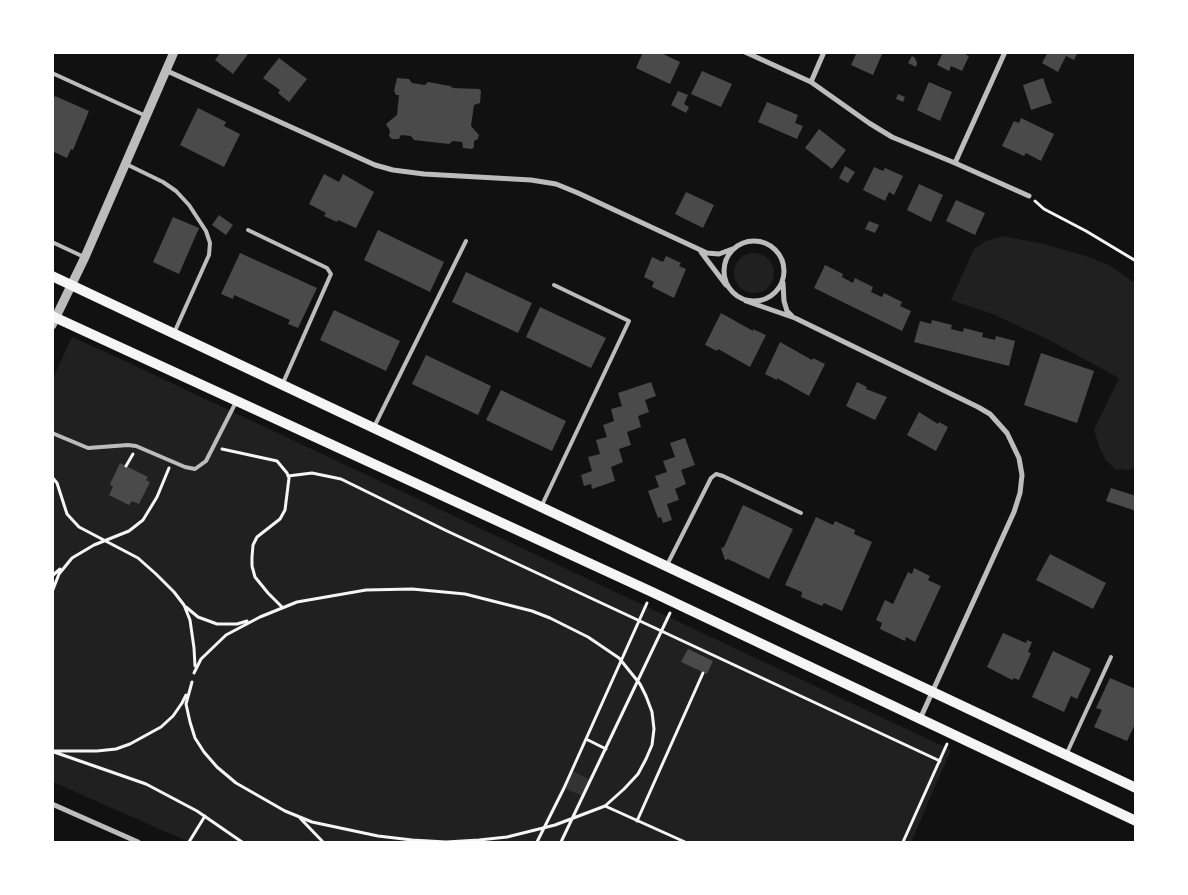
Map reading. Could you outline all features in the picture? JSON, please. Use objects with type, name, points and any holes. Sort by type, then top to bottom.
[{"type":"main road","points":[[52,276],[1136,788]]},
{"type":"main road","points":[[54,320],[237,400],[652,592],[1136,821]]},
{"type":"street","points":[[54,320],[85,258],[174,52]]},
{"type":"street","points":[[745,52],[812,82],[892,137],[1029,196]]},
{"type":"street","points":[[812,82],[824,52]]},
{"type":"street","points":[[955,163],[1005,52]]},
{"type":"street","points":[[165,70],[375,165],[393,170],[424,174],[531,180],[556,184],[712,254],[724,253],[747,242],[757,241],[767,244],[781,258],[784,267],[783,295],[785,306],[795,318]]},
{"type":"street","points":[[693,246],[706,257],[715,272],[737,296],[795,318],[990,414],[1007,433],[1019,458],[1022,475],[1020,493],[1014,512],[920,720]]},
{"type":"street","points":[[730,290],[724,271],[726,260],[735,248]]},
{"type":"street","points":[[746,301],[758,301],[774,294],[784,278]]},
{"type":"street","points":[[52,804],[138,842]]},
{"type":"lane","points":[[52,73],[146,116]]},
{"type":"lane","points":[[126,164],[176,191],[189,205],[206,231],[210,243],[209,254],[174,334]]},
{"type":"lane","points":[[248,230],[327,268],[331,274],[282,385]]},
{"type":"lane","points":[[373,428],[466,241]]},
{"type":"lane","points":[[52,242],[85,258]]},
{"type":"lane","points":[[541,507],[629,321],[554,284]]},
{"type":"lane","points":[[52,433],[88,448],[136,446],[185,468],[195,469],[206,461],[237,400]]},
{"type":"lane","points":[[666,567],[711,478],[716,474],[802,513]]},
{"type":"lane","points":[[1066,755],[1111,657]]},
{"type":"path","points":[[1029,196],[1044,209],[1086,231],[1136,261]]},
{"type":"path","points":[[214,445],[226,450],[277,461],[288,476],[285,510],[280,519],[257,536],[253,545],[252,557],[252,566],[256,577],[282,607]]},
{"type":"path","points":[[52,576],[83,550],[129,531],[143,520],[157,497],[172,461]]},
{"type":"path","points":[[288,476],[312,473],[341,479],[447,531],[940,761]]},
{"type":"path","points":[[52,477],[57,483],[67,514],[73,521],[85,531],[138,558],[156,574],[191,612],[212,622],[237,624],[255,619]]},
{"type":"path","points":[[52,592],[64,566]]},
{"type":"path","points":[[194,673],[201,659],[212,646],[226,635],[255,619],[282,607],[366,590],[412,589],[465,594],[532,611],[588,637],[621,661],[638,681],[646,696],[652,712],[654,729],[652,746],[646,759],[638,774],[624,789],[605,806],[543,829],[507,837],[438,842]]},
{"type":"path","points":[[537,842],[564,788],[652,592]]},
{"type":"path","points":[[180,601],[190,620],[195,664],[187,697],[187,710],[195,738],[217,767],[236,783],[256,796],[312,822],[378,836],[443,842]]},
{"type":"path","points":[[561,842],[670,613]]},
{"type":"path","points":[[637,821],[703,673]]},
{"type":"path","points":[[52,751],[77,752],[116,749],[146,737],[173,716],[182,703],[192,682]]},
{"type":"path","points":[[903,842],[952,735]]},
{"type":"path","points":[[586,739],[606,748]]},
{"type":"path","points":[[52,751],[146,784],[206,816],[242,842]]},
{"type":"path","points":[[605,806],[685,842]]},
{"type":"path","points":[[189,842],[206,816]]},
{"type":"path","points":[[298,816],[323,842]]},
{"type":"shaded area","points":[[1003,236],[1043,244],[1086,256],[1109,265],[1135,283],[1135,468],[1128,470],[1115,469],[1105,459],[1094,430],[1119,378],[1051,341],[995,315],[951,300],[974,249],[986,241]]},
{"type":"shaded area","points":[[754,253],[768,259],[774,273],[768,287],[754,293],[740,287],[734,273],[740,259]]},
{"type":"shaded area","points":[[72,337],[951,750],[911,842],[189,842],[53,782],[52,380]]},
{"type":"shaded area","points":[[572,771],[590,780],[583,796],[564,788]]},
{"type":"building","points":[[221,52],[246,52],[248,54],[233,74],[215,60]]},
{"type":"building","points":[[643,52],[659,52],[680,62],[670,84],[636,68]]},
{"type":"building","points":[[857,52],[883,52],[873,75],[851,65]]},
{"type":"building","points":[[943,52],[967,52],[966,55],[969,56],[962,71],[951,66],[949,71],[937,65]]},
{"type":"building","points":[[1048,52],[1078,52],[1074,60],[1066,56],[1058,72],[1042,63]]},
{"type":"building","points":[[912,56],[917,63],[916,67],[908,63]]},
{"type":"building","points":[[279,58],[307,79],[289,102],[278,93],[280,90],[263,78]]},
{"type":"building","points":[[702,71],[732,84],[721,107],[691,94]]},
{"type":"building","points":[[397,78],[409,79],[412,83],[425,85],[428,82],[453,88],[479,89],[481,91],[480,103],[474,105],[471,126],[479,135],[478,139],[474,141],[474,147],[472,149],[463,148],[462,142],[453,141],[449,144],[414,140],[411,136],[401,135],[399,139],[392,139],[389,136],[390,131],[386,124],[397,115],[399,95],[396,95],[394,91]]},
{"type":"building","points":[[1043,78],[1052,103],[1031,110],[1023,85]]},
{"type":"building","points":[[929,82],[952,92],[940,121],[917,110]]},
{"type":"building","points":[[678,91],[688,95],[684,104],[689,107],[686,113],[671,105]]},
{"type":"building","points":[[898,94],[905,97],[903,102],[896,99]]},
{"type":"building","points":[[55,96],[89,111],[73,150],[71,149],[67,158],[52,151],[52,102]]},
{"type":"building","points":[[767,102],[798,115],[795,123],[803,126],[797,139],[758,122]]},
{"type":"building","points":[[198,108],[226,122],[224,126],[240,134],[224,167],[180,145]]},
{"type":"building","points":[[1021,118],[1054,134],[1041,161],[1026,153],[1024,156],[1002,146],[1014,121],[1019,123]]},
{"type":"building","points":[[819,129],[846,150],[832,169],[805,148]]},
{"type":"building","points":[[845,166],[855,172],[848,183],[839,178]]},
{"type":"building","points":[[874,167],[883,171],[885,168],[903,176],[894,195],[889,192],[885,201],[863,190]]},
{"type":"building","points":[[324,174],[339,182],[343,174],[374,192],[356,228],[324,216],[326,213],[309,204]]},
{"type":"building","points":[[919,184],[943,195],[931,222],[907,210]]},
{"type":"building","points":[[686,192],[714,205],[703,228],[675,214]]},
{"type":"building","points":[[956,200],[985,213],[975,235],[946,221]]},
{"type":"building","points":[[219,215],[233,225],[226,235],[212,225]]},
{"type":"building","points":[[173,217],[199,228],[179,274],[153,262]]},
{"type":"building","points":[[869,221],[879,225],[875,233],[865,229]]},
{"type":"building","points":[[378,230],[444,262],[430,292],[364,260]]},
{"type":"building","points":[[240,253],[317,288],[298,328],[288,324],[290,320],[234,295],[233,299],[221,294]]},
{"type":"building","points":[[666,256],[681,263],[679,266],[686,269],[674,298],[652,287],[654,282],[644,277],[652,257],[663,262]]},
{"type":"building","points":[[825,265],[843,274],[842,277],[853,283],[855,278],[873,287],[871,292],[882,297],[884,293],[902,302],[900,306],[911,311],[902,331],[814,288]]},
{"type":"building","points":[[466,272],[532,303],[518,333],[452,302]]},
{"type":"building","points":[[540,307],[606,338],[591,368],[526,337]]},
{"type":"building","points":[[334,310],[400,341],[386,371],[320,340]]},
{"type":"building","points":[[721,313],[753,331],[753,329],[766,335],[750,367],[718,349],[717,351],[705,345]]},
{"type":"building","points":[[932,320],[952,325],[951,329],[963,332],[964,328],[983,333],[982,337],[995,340],[996,336],[1015,341],[1009,366],[914,342],[920,321],[931,324]]},
{"type":"building","points":[[780,342],[812,360],[813,358],[825,364],[809,396],[777,378],[777,380],[765,374]]},
{"type":"building","points":[[1041,353],[1094,371],[1077,423],[1024,405]]},
{"type":"building","points":[[426,355],[491,386],[478,415],[412,384]]},
{"type":"building","points":[[651,382],[656,396],[645,400],[649,412],[638,416],[641,427],[627,432],[631,445],[619,449],[623,462],[611,467],[615,481],[592,489],[591,484],[584,486],[581,475],[592,471],[588,457],[600,454],[596,440],[607,437],[603,425],[614,421],[611,409],[622,406],[618,393]]},
{"type":"building","points":[[857,382],[867,387],[866,389],[887,397],[875,420],[846,406]]},
{"type":"building","points":[[501,390],[566,421],[552,451],[486,420]]},
{"type":"building","points":[[919,412],[938,424],[939,422],[948,427],[936,451],[907,435]]},
{"type":"building","points":[[685,438],[695,465],[681,470],[686,484],[675,489],[679,500],[667,504],[672,520],[663,523],[661,517],[658,518],[648,491],[659,487],[655,476],[667,472],[663,461],[675,457],[670,443]]},
{"type":"building","points":[[120,463],[148,477],[146,480],[150,482],[139,504],[132,501],[129,505],[109,495],[113,487],[110,484]]},
{"type":"building","points":[[1111,488],[1136,496],[1136,511],[1106,501]]},
{"type":"building","points":[[743,505],[793,529],[769,579],[728,559],[725,560],[721,548],[724,547]]},
{"type":"building","points":[[816,517],[833,525],[835,521],[855,530],[854,534],[872,542],[842,611],[824,603],[822,606],[801,597],[802,592],[785,585]]},
{"type":"building","points":[[1050,554],[1106,583],[1093,609],[1036,580]]},
{"type":"building","points":[[914,568],[930,576],[928,580],[941,586],[915,642],[906,637],[905,641],[880,629],[882,623],[876,620],[885,600],[893,604],[908,572],[912,574]]},
{"type":"building","points":[[1003,633],[1026,643],[1027,640],[1032,642],[1028,652],[1031,653],[1019,680],[1014,678],[1012,680],[987,667]]},
{"type":"building","points":[[688,649],[713,661],[707,674],[681,662]]},
{"type":"building","points":[[1053,651],[1091,669],[1077,699],[1071,696],[1064,712],[1032,697]]},
{"type":"building","points":[[1110,678],[1136,689],[1136,722],[1127,741],[1094,727],[1102,710],[1096,708]]}]
